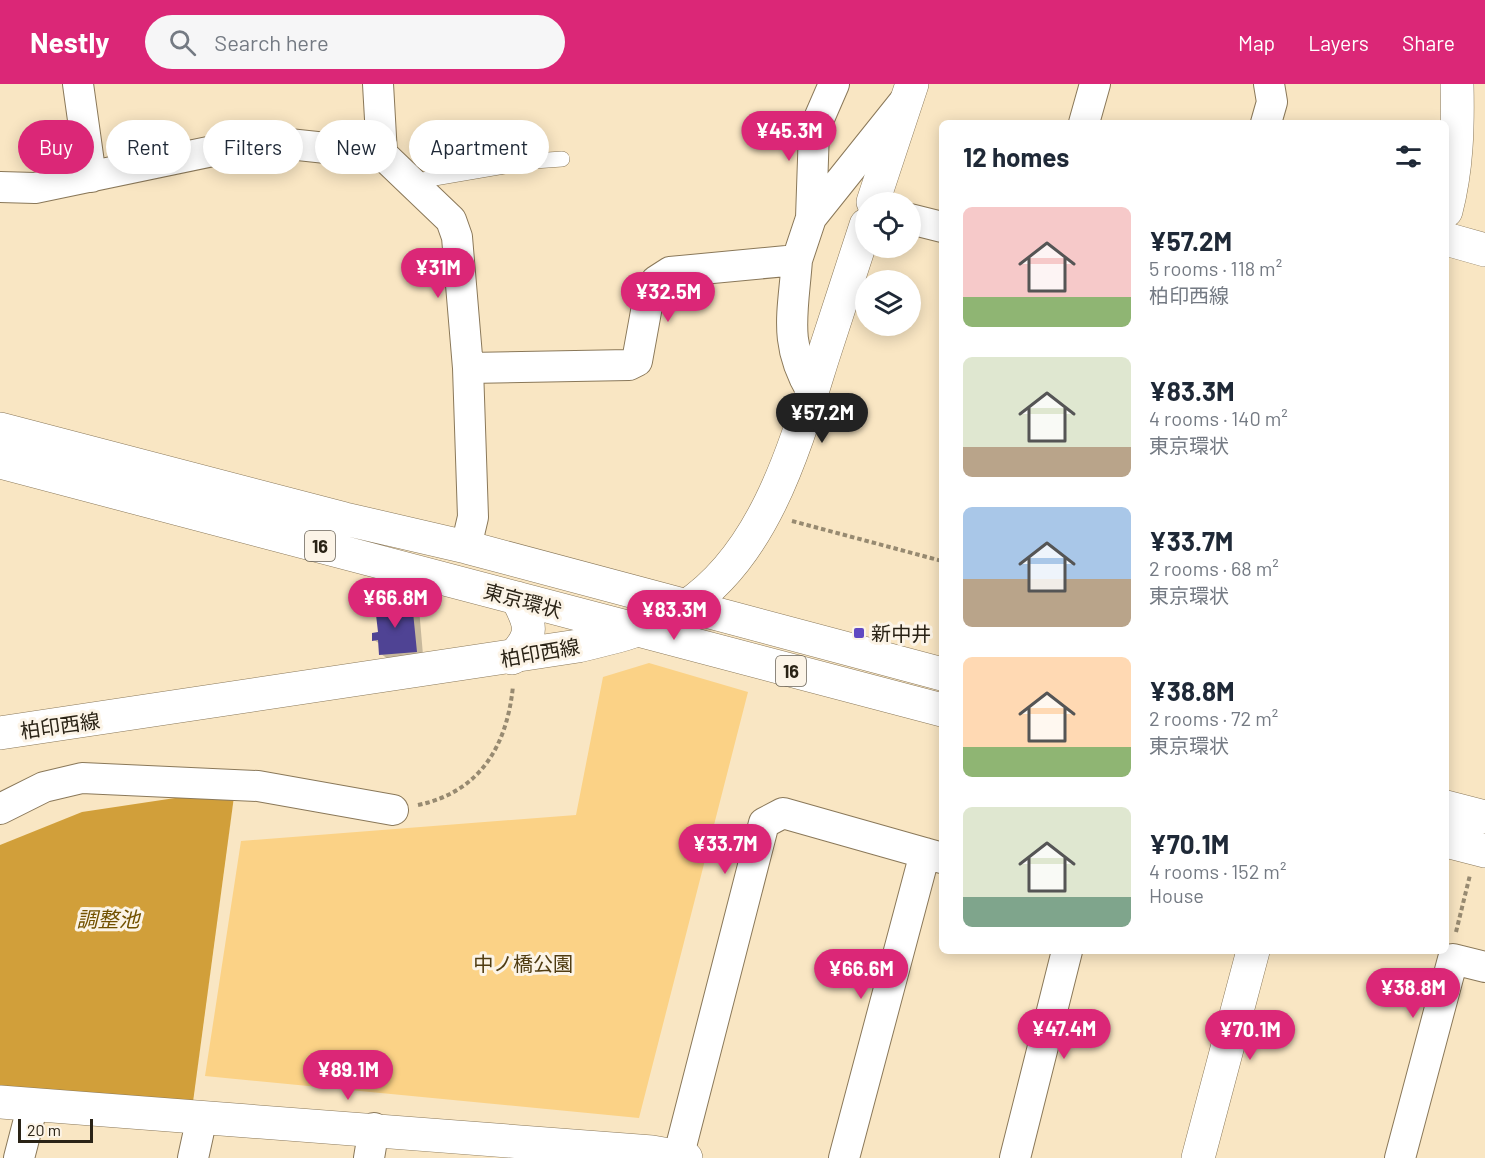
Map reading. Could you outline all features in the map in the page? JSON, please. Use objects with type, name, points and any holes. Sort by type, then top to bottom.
[{"type":"main road","points":[[1449,200],[1453,186],[1458,130],[1457,84]]},
{"type":"main road","points":[[876,192],[909,91]]},
{"type":"main road","points":[[1449,240],[1485,250]]},
{"type":"main road","name":"柏印西線","points":[[0,733],[512,658],[578,646],[640,631],[685,607],[715,583],[735,558],[756,526],[792,453],[855,258]]},
{"type":"main road","name":"東京環状","points":[[0,429],[345,519],[466,547],[939,673]]},
{"type":"main road","name":"東京環状","points":[[0,462],[939,709]]},
{"type":"main road","points":[[512,658],[526,644],[528,628],[527,618],[516,598]]},
{"type":"main road","points":[[1449,808],[1485,817]]},
{"type":"main road","points":[[1449,843],[1478,861]]},
{"type":"main road","points":[[1198,1158],[1252,954]]},
{"type":"main road","points":[[0,1102],[202,1117],[371,1143],[538,1151],[652,1152],[681,1157]]},
{"type":"street","points":[[78,84],[91,177]]},
{"type":"street","points":[[378,84],[380,120]]},
{"type":"street","points":[[812,392],[799,369],[791,340],[797,260],[811,218],[814,130],[834,84]]},
{"type":"street","points":[[1085,120],[1095,84]]},
{"type":"street","points":[[1267,120],[1272,102],[1269,84]]},
{"type":"street","points":[[811,218],[909,91]]},
{"type":"street","points":[[0,187],[35,188],[261,141],[315,147]]},
{"type":"street","points":[[397,168],[451,220],[457,237],[468,368],[473,517],[466,547]]},
{"type":"street","points":[[921,222],[939,226]]},
{"type":"street","points":[[468,368],[629,365],[637,361],[649,295],[656,280],[670,272],[797,260]]},
{"type":"street","points":[[0,809],[44,787],[82,778],[258,786],[393,810]]},
{"type":"street","points":[[681,1157],[764,823],[783,813],[933,856],[844,1158]]},
{"type":"street","points":[[1015,1158],[1066,954]]},
{"type":"street","points":[[1400,1158],[1453,959],[1485,967]]},
{"type":"street","points":[[19,1158],[33,1104]]},
{"type":"street","points":[[193,1158],[202,1117]]},
{"type":"lane","points":[[411,182],[562,159]]},
{"type":"path","points":[[788,520],[939,560]]},
{"type":"path","points":[[393,810],[441,800],[484,769],[498,748],[508,719],[513,682],[512,658]]},
{"type":"path","points":[[1453,959],[1452,945],[1478,861]]},
{"type":"green space","name":"中ノ橋公園","points":[[649,663],[748,692],[639,1118],[205,1076],[241,841],[576,815],[603,677]]},
{"type":"water","name":"調整池","points":[[235,789],[193,1102],[0,1087],[0,845],[82,812]]},
{"type":"building","points":[[412,602],[417,652],[379,655],[378,640],[372,641],[372,633],[378,632],[375,606]]},
{"type":"place","name":"新中井","points":[[859,633]]}]
